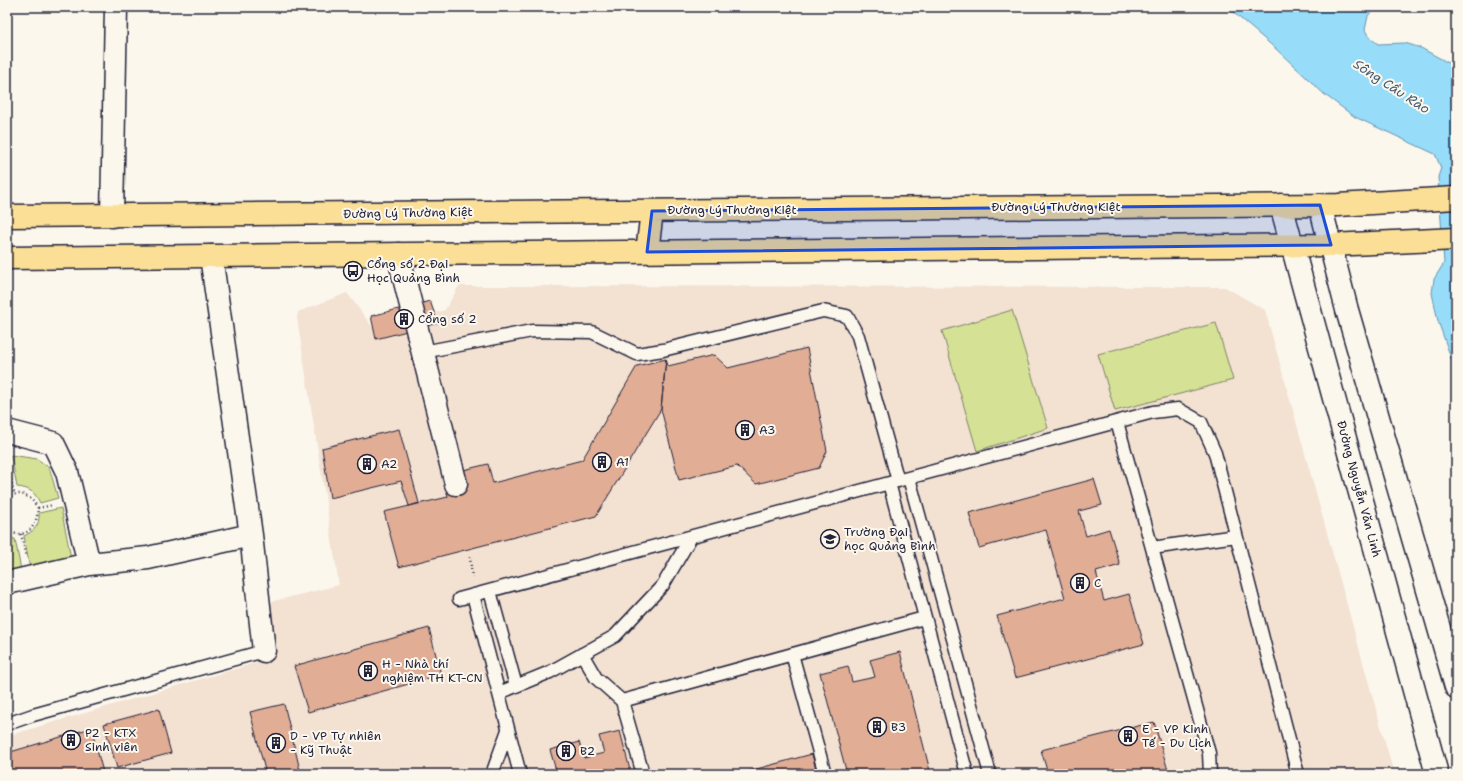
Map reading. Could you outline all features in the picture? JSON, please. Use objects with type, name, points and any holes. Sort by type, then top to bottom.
[{"type":"main road","name":"Đường Lý Thường Kiệt","points":[[7,216],[1329,205],[1456,198]]},
{"type":"main road","points":[[647,252],[652,211]]},
{"type":"main road","points":[[7,258],[1291,246],[1456,239]]},
{"type":"street","points":[[112,216],[116,7]]},
{"type":"street","name":"Đường Nguyễn Văn Linh","points":[[1280,205],[1437,774]]},
{"type":"street","points":[[1329,205],[1347,310],[1456,687]]},
{"type":"street","points":[[398,254],[456,484]]},
{"type":"street","points":[[211,256],[251,535],[264,652]]},
{"type":"street","points":[[7,432],[53,443],[68,472],[89,564]]},
{"type":"street","points":[[7,583],[89,564],[148,558],[251,535]]},
{"type":"lane","points":[[423,352],[532,331],[592,332],[637,354],[663,350],[823,311],[846,316],[858,336],[899,481],[990,774]]},
{"type":"lane","points":[[459,599],[1154,412],[1178,409],[1201,422],[1215,453],[1298,774]]},
{"type":"lane","points":[[1117,422],[1209,753],[1210,774]]},
{"type":"lane","points":[[899,481],[924,618],[967,774]]},
{"type":"lane","points":[[1152,548],[1236,536]]},
{"type":"lane","points":[[499,693],[550,672],[615,636],[663,585],[691,537]]},
{"type":"lane","points":[[490,591],[516,686]]},
{"type":"lane","points":[[473,595],[520,774]]},
{"type":"lane","points":[[622,701],[924,618]]},
{"type":"lane","points":[[7,724],[33,715],[264,652]]},
{"type":"lane","points":[[582,654],[596,678],[622,701],[643,774]]},
{"type":"lane","points":[[792,654],[825,774]]},
{"type":"lane","points":[[492,774],[508,730]]},
{"type":"path","points":[[7,460],[14,494]]},
{"type":"path","points":[[7,497],[14,494],[21,494],[32,500],[38,508],[37,518],[31,529],[21,534],[7,531]]},
{"type":"highlighted area","points":[[1320,205],[1331,245],[647,252],[652,211]]},
{"type":"shaded area","name":"Trường Đại học Quảng Bình","points":[[459,286],[1225,287],[1265,310],[1394,774],[7,774],[7,736],[272,658],[266,603],[339,585],[297,318],[298,312],[347,293],[374,329],[445,310]]},
{"type":"green space","points":[[1012,310],[1048,428],[977,451],[942,331]]},
{"type":"green space","points":[[1216,323],[1233,380],[1115,411],[1098,354]]},
{"type":"green space","points":[[11,455],[37,459],[49,467],[58,498],[40,503],[31,491],[25,488],[17,487]]},
{"type":"green space","points":[[61,508],[71,558],[30,569],[24,536],[36,528],[39,513]]},
{"type":"green space","points":[[7,538],[15,539],[21,570],[7,572]]},
{"type":"water","name":"Sông Cầu Rào","points":[[1227,7],[1375,7],[1368,16],[1365,30],[1369,37],[1378,44],[1405,43],[1421,48],[1456,67],[1456,368],[1438,321],[1432,293],[1434,279],[1444,263],[1438,177],[1441,168],[1435,154],[1355,117],[1325,95],[1276,49]]},
{"type":"building","name":"Cổng số 2","points":[[430,301],[438,323],[376,339],[371,316]]},
{"type":"building","name":"A3","points":[[807,348],[827,451],[819,468],[756,484],[737,466],[679,480],[661,409],[666,359],[668,366],[714,355],[728,368]]},
{"type":"building","name":"A1","points":[[666,359],[661,409],[596,516],[399,567],[384,512],[448,497],[443,475],[488,464],[493,483],[582,460],[637,366]]},
{"type":"building","name":"A2","points":[[399,429],[419,503],[409,506],[401,481],[330,498],[322,448]]},
{"type":"building","name":"C","points":[[1094,479],[1102,505],[1079,511],[1086,536],[1109,529],[1120,565],[1096,572],[1104,601],[1129,594],[1144,644],[1015,678],[997,616],[1065,598],[1046,530],[979,548],[969,513]]},
{"type":"building","name":"H - Nhà thí nghiệm TH KT-CN","points":[[429,628],[441,675],[308,712],[294,666]]},
{"type":"building","name":"B3","points":[[900,652],[930,771],[919,774],[847,774],[820,673],[848,666],[852,682],[875,677],[870,660]]},
{"type":"building","name":"D - VP Tự nhiên - Kỹ Thuật","points":[[284,704],[301,774],[266,774],[250,712]]},
{"type":"building","points":[[159,709],[171,753],[117,768],[104,724]]},
{"type":"building","name":"E - VP Kinh Tế - Du Lịch","points":[[1154,722],[1169,774],[1048,774],[1041,750]]},
{"type":"building","name":"P2 - KTX Sinh viên","points":[[91,728],[103,772],[96,774],[7,774],[7,753]]},
{"type":"building","name":"B2","points":[[620,731],[631,774],[557,774],[550,750],[579,742],[584,758],[604,753],[599,736]]},
{"type":"building","points":[[812,754],[817,774],[738,774]]},
{"type":"place","name":"Cổng số 2 Đại Học Quảng Bình","points":[[353,271]]},
{"type":"place","name":"Cổng số 2","points":[[404,319]]},
{"type":"place","name":"A3","points":[[745,430]]},
{"type":"place","name":"A1","points":[[602,462]]},
{"type":"place","name":"A2","points":[[367,464]]},
{"type":"place","name":"Trường Đại học Quảng Bình","points":[[830,539]]},
{"type":"place","name":"C","points":[[1080,583]]},
{"type":"place","name":"H - Nhà thí nghiệm TH KT-CN","points":[[368,671]]},
{"type":"place","name":"B3","points":[[877,727]]},
{"type":"place","name":"E - VP Kinh Tế - Du Lịch","points":[[1128,736]]},
{"type":"place","name":"P2 - KTX Sinh viên","points":[[71,740]]},
{"type":"place","name":"D - VP Tự nhiên - Kỹ Thuật","points":[[276,743]]},
{"type":"place","name":"B2","points":[[566,751]]}]
